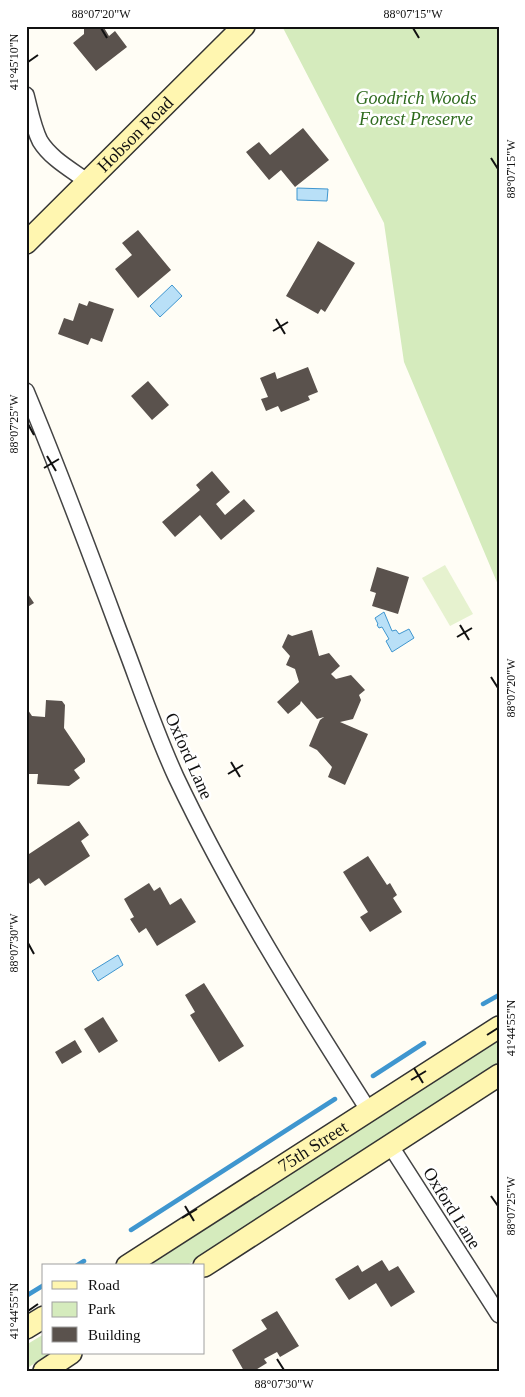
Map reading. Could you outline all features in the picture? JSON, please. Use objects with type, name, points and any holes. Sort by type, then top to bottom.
[{"type":"main road","name":"Hobson Road","points":[[26,243],[244,26]]},
{"type":"main road","name":"75th Street","points":[[130,1264],[499,1026]]},
{"type":"main road","points":[[205,1265],[499,1074]]},
{"type":"main road","points":[[26,1328],[42,1318]]},
{"type":"main road","points":[[44,1371],[70,1354]]},
{"type":"street","points":[[26,95],[36,132],[45,147],[50,154],[88,182]]},
{"type":"street","name":"Oxford Lane","points":[[26,391],[72,503],[145,703],[176,777],[246,910],[320,1036],[369,1111]]},
{"type":"street","name":"Oxford Lane","points":[[390,1145],[499,1316]]},
{"type":"green space","name":"Goodrich Woods Forest Preserve","points":[[282,26],[499,26],[499,587],[404,362],[384,223]]},
{"type":"green space","points":[[445,565],[473,614],[450,626],[422,578]]},
{"type":"green space","points":[[499,1038],[499,1063],[189,1264],[152,1264]]},
{"type":"green space","points":[[42,1335],[42,1354],[48,1354],[26,1369],[26,1345]]},
{"type":"water","points":[[297,188],[328,189],[327,201],[297,200]]},
{"type":"water","points":[[172,285],[182,296],[160,317],[150,306]]},
{"type":"water","points":[[384,612],[392,631],[396,630],[399,634],[409,629],[414,638],[392,652],[386,641],[389,639],[382,627],[379,628],[377,625],[375,618]]},
{"type":"water","points":[[118,955],[123,965],[98,981],[92,971]]},
{"type":"building","points":[[84,26],[103,26],[109,36],[115,31],[127,47],[96,71],[73,43],[84,34]]},
{"type":"building","points":[[303,128],[329,160],[295,187],[281,170],[269,180],[246,152],[259,142],[270,155]]},
{"type":"building","points":[[138,230],[171,270],[138,298],[115,269],[132,255],[122,243]]},
{"type":"building","points":[[318,241],[355,263],[325,312],[321,309],[318,314],[286,296]]},
{"type":"building","points":[[89,301],[114,309],[102,342],[91,338],[88,345],[58,334],[64,318],[73,321],[79,303],[87,306]]},
{"type":"building","points":[[308,367],[318,392],[308,396],[310,400],[281,412],[278,406],[266,411],[261,399],[268,397],[260,378],[275,372],[277,379]]},
{"type":"building","points":[[148,381],[169,405],[152,420],[131,396]]},
{"type":"building","points":[[212,471],[230,492],[216,504],[225,515],[244,499],[255,511],[221,540],[200,515],[175,537],[162,522],[200,490],[196,485]]},
{"type":"building","points":[[377,567],[409,577],[398,614],[372,606],[376,593],[370,591]]},
{"type":"building","points":[[26,591],[34,603],[26,608]]},
{"type":"building","points":[[312,630],[319,656],[329,653],[340,666],[331,674],[336,679],[351,675],[365,690],[359,695],[361,700],[353,719],[340,722],[368,734],[345,785],[328,777],[332,767],[317,750],[309,746],[320,720],[324,717],[317,719],[301,701],[288,714],[277,702],[299,682],[295,669],[286,665],[290,656],[282,647],[288,634],[292,636]]},
{"type":"building","points":[[46,700],[62,701],[65,705],[64,728],[85,759],[85,762],[74,770],[80,778],[69,786],[37,784],[38,774],[26,774],[26,707],[32,716],[45,717]]},
{"type":"building","points":[[79,821],[89,835],[81,841],[90,856],[45,886],[39,878],[30,884],[26,878],[26,856]]},
{"type":"building","points":[[368,856],[387,885],[390,883],[397,895],[393,898],[402,912],[370,932],[360,917],[368,912],[343,872]]},
{"type":"building","points":[[149,883],[154,891],[160,887],[170,905],[181,898],[196,922],[157,946],[146,928],[139,933],[130,919],[134,917],[124,899]]},
{"type":"building","points":[[204,983],[244,1046],[219,1062],[190,1015],[195,1012],[185,995]]},
{"type":"building","points":[[103,1017],[118,1041],[99,1053],[84,1029]]},
{"type":"building","points":[[75,1040],[82,1052],[62,1064],[55,1052]]},
{"type":"building","points":[[382,1260],[389,1271],[398,1266],[415,1292],[391,1307],[376,1283],[349,1300],[335,1279],[358,1265],[362,1272]]},
{"type":"building","points":[[277,1311],[299,1346],[280,1357],[277,1352],[264,1359],[267,1363],[254,1371],[244,1371],[232,1350],[267,1329],[261,1320]]},
{"type":"waterway","points":[[483,1004],[499,995]]},
{"type":"waterway","points":[[373,1076],[424,1043]]},
{"type":"waterway","points":[[131,1230],[335,1099]]},
{"type":"waterway","points":[[79,1264],[84,1261]]},
{"type":"waterway","points":[[26,1296],[42,1286]]}]
